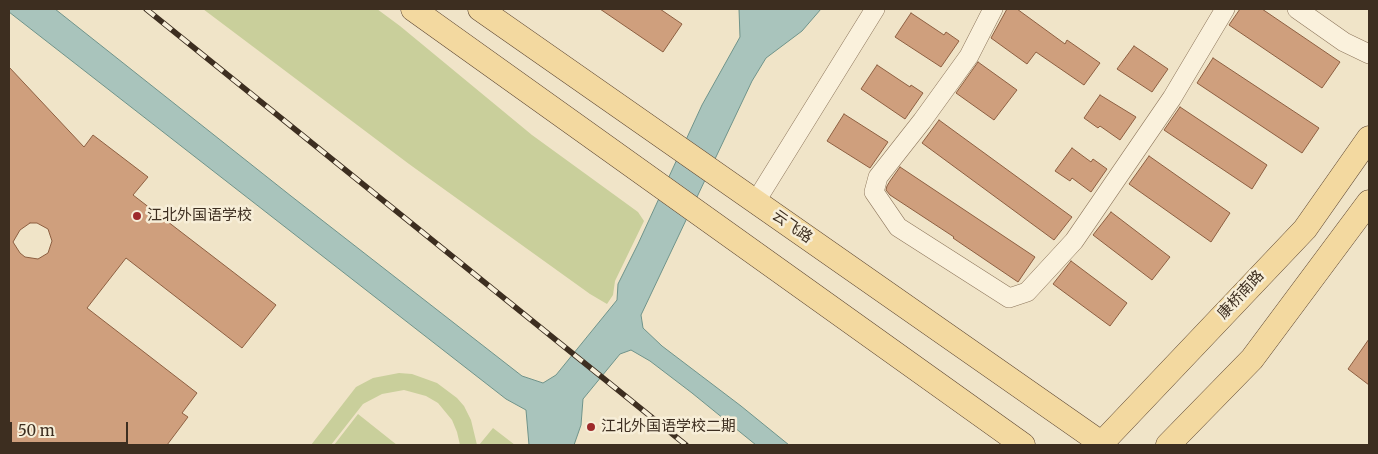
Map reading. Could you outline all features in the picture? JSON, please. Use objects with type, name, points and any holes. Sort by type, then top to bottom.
[{"type":"main road","points":[[413,9],[1023,445]]},
{"type":"main road","name":"云飞路","points":[[480,9],[1102,445]]},
{"type":"main road","name":"康桥南路","points":[[1102,445],[1304,229],[1369,138]]},
{"type":"main road","points":[[1168,445],[1252,359],[1369,202]]},
{"type":"street","points":[[747,196],[875,9]]},
{"type":"street","points":[[993,9],[970,56],[878,177],[874,192],[898,228],[1009,298],[1027,292],[1074,241],[1172,98],[1225,9]]},
{"type":"street","points":[[1297,9],[1344,42],[1369,54]]},
{"type":"green space","points":[[203,9],[377,9],[532,135],[638,212],[644,221],[615,281],[613,295],[607,304],[590,294],[409,164]]},
{"type":"green space","points":[[399,373],[412,374],[437,383],[457,398],[464,406],[471,420],[477,445],[460,445],[452,420],[438,403],[426,396],[404,390],[382,394],[363,404],[331,445],[311,445],[356,387],[373,378]]},
{"type":"green space","points":[[358,414],[397,445],[334,445]]},
{"type":"green space","points":[[493,428],[515,445],[479,445]]},
{"type":"water","points":[[9,9],[55,9],[522,376],[543,383],[556,375],[617,300],[618,284],[702,105],[740,37],[739,9],[821,9],[802,31],[766,58],[752,81],[641,315],[643,328],[662,346],[789,445],[756,445],[650,361],[631,350],[620,354],[583,399],[581,425],[574,445],[529,445],[526,410],[506,399],[9,12]]},
{"type":"building","points":[[600,9],[660,9],[682,24],[663,52]]},
{"type":"building","points":[[1007,9],[1017,9],[1065,44],[1067,40],[1100,63],[1084,85],[1036,52],[1027,64],[991,38]]},
{"type":"building","points":[[1240,9],[1262,9],[1340,62],[1322,88],[1229,25]]},
{"type":"building","points":[[911,13],[944,35],[946,32],[959,41],[941,67],[895,37]]},
{"type":"building","points":[[1134,46],[1168,69],[1152,92],[1117,69]]},
{"type":"building","points":[[1213,58],[1319,128],[1302,153],[1197,83]]},
{"type":"building","points":[[978,62],[1017,90],[994,120],[956,93]]},
{"type":"building","points":[[877,65],[910,87],[911,85],[923,93],[905,119],[861,89]]},
{"type":"building","points":[[9,67],[84,147],[93,135],[148,177],[133,195],[276,305],[242,348],[126,258],[87,308],[197,393],[182,413],[188,417],[167,445],[9,445]],"holes":[[[30,223],[37,223],[48,229],[52,241],[48,253],[38,259],[25,257],[13,242],[20,230]]]},
{"type":"building","points":[[1100,95],[1136,117],[1120,140],[1100,126],[1098,128],[1084,118]]},
{"type":"building","points":[[1180,107],[1267,165],[1252,189],[1164,130]]},
{"type":"building","points":[[844,114],[888,142],[870,168],[827,141]]},
{"type":"building","points":[[939,120],[1072,217],[1054,240],[922,143]]},
{"type":"building","points":[[1072,148],[1091,162],[1093,159],[1107,169],[1091,192],[1072,178],[1070,181],[1055,171]]},
{"type":"building","points":[[1149,156],[1230,213],[1211,242],[1129,184]]},
{"type":"building","points":[[900,167],[1035,257],[1018,282],[890,195],[886,190],[887,186]]},
{"type":"building","points":[[1111,212],[1170,257],[1152,280],[1093,235]]},
{"type":"building","points":[[1071,261],[1127,303],[1110,326],[1053,284]]},
{"type":"building","points":[[1369,339],[1369,385],[1348,369]]},
{"type":"railway","points":[[146,9],[686,445]]},
{"type":"place","name":"江北外国语学校","points":[[137,216]]},
{"type":"place","name":"江北外国语学校二期","points":[[591,427]]}]
